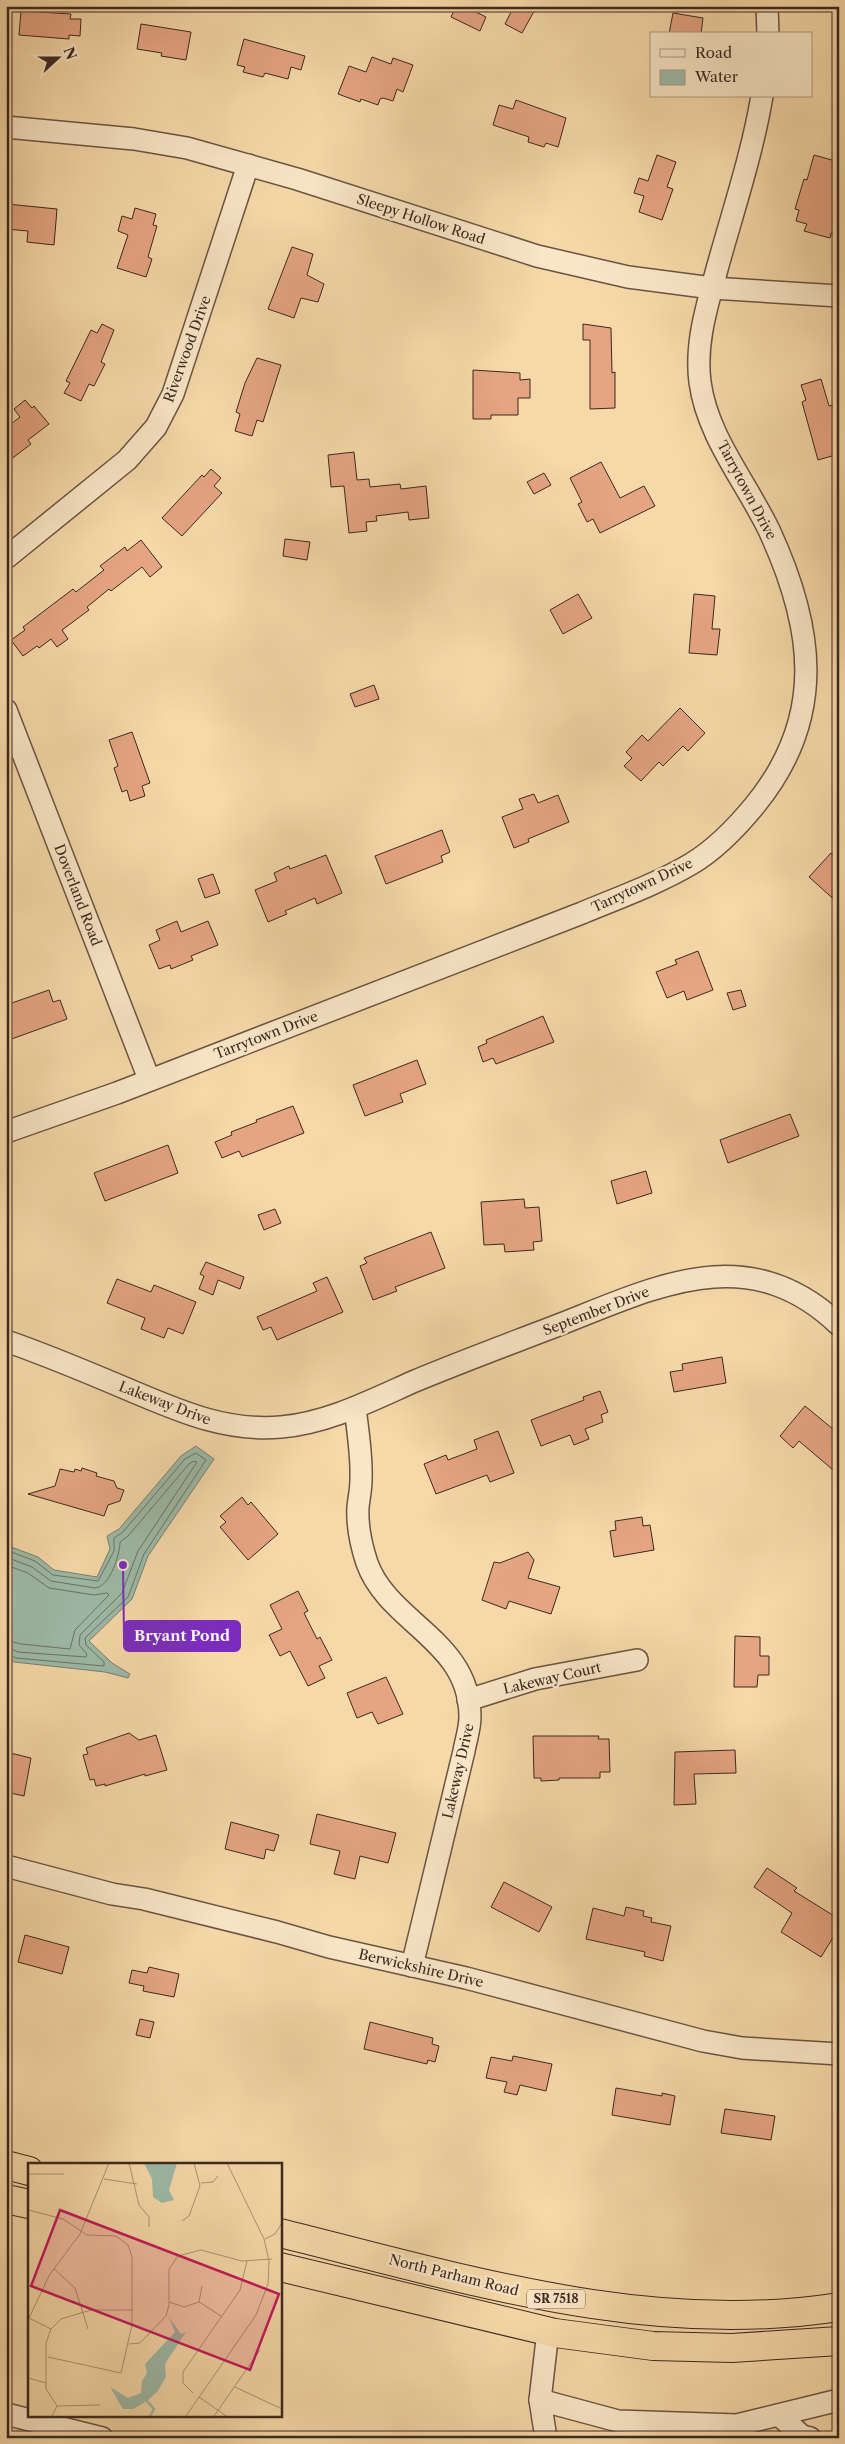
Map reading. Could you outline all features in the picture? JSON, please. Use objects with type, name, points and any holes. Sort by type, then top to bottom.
[{"type":"highway","points":[[6,2165],[28,2171]]},
{"type":"highway","points":[[6,2199],[28,2204]]},
{"type":"highway","name":"North Parham Road","points":[[281,2233],[505,2288],[599,2306],[719,2315],[758,2315],[839,2307]]},
{"type":"highway","name":"SR 7518","points":[[281,2266],[548,2332],[673,2346],[764,2347],[839,2340]]},
{"type":"street","points":[[767,6],[768,32]]},
{"type":"street","name":"Tarrytown Drive","points":[[6,1132],[116,1094],[582,913],[658,880],[692,864],[714,848],[739,825],[762,796],[792,746],[802,713],[806,673],[805,641],[797,600],[788,570],[766,524],[729,458],[705,404],[700,384],[699,345],[712,288],[742,184],[762,98]]},
{"type":"street","name":"Sleepy Hollow Road","points":[[6,126],[134,139],[187,148],[248,165],[537,256],[628,277],[712,288],[839,296]]},
{"type":"street","name":"Riverwood Drive","points":[[6,558],[127,460],[146,440],[164,414],[192,342],[248,165]]},
{"type":"street","name":"Doverland Road","points":[[6,710],[149,1080]]},
{"type":"street","name":"September Drive","points":[[355,1408],[450,1367],[644,1292],[682,1280],[724,1276],[760,1281],[784,1288],[804,1299],[839,1325]]},
{"type":"street","name":"Lakeway Drive","points":[[6,1341],[211,1422],[254,1428],[283,1427],[328,1418],[355,1408],[361,1451],[358,1517],[367,1564],[388,1596],[433,1638],[448,1656],[465,1686],[470,1719],[412,1966]]},
{"type":"street","name":"Lakeway Court","points":[[468,1700],[535,1679],[637,1660]]},
{"type":"street","name":"Berwickshire Drive","points":[[6,1866],[102,1891],[144,1898],[328,1947],[569,2004],[703,2041],[742,2048],[839,2054]]},
{"type":"street","points":[[546,2438],[540,2400],[548,2332]]},
{"type":"street","points":[[540,2400],[618,2421],[737,2425],[766,2424],[839,2400]]},
{"type":"street","points":[[6,2414],[102,2438]]},
{"type":"street","points":[[766,2424],[810,2438]]},
{"type":"water","points":[[196,1446],[214,1459],[148,1556],[132,1599],[89,1641],[112,1663],[130,1674],[128,1678],[105,1672],[14,1662],[6,1657],[6,1545],[38,1557],[54,1570],[97,1577],[110,1549],[107,1536],[119,1529],[181,1456]]},
{"type":"building","points":[[456,6],[464,6],[486,17],[480,31],[451,17]]},
{"type":"building","points":[[514,6],[537,6],[522,33],[505,24]]},
{"type":"building","points":[[21,11],[71,14],[70,19],[81,19],[80,36],[69,35],[69,39],[19,35]]},
{"type":"building","points":[[673,13],[703,18],[701,32],[669,32]]},
{"type":"building","points":[[141,24],[191,32],[186,60],[161,56],[162,53],[137,49]]},
{"type":"building","points":[[244,39],[305,56],[301,70],[291,67],[288,79],[265,73],[263,77],[243,72],[245,67],[237,65]]},
{"type":"building","points":[[372,57],[391,64],[393,58],[413,65],[403,92],[397,89],[393,101],[383,98],[380,99],[378,105],[361,99],[360,102],[338,94],[349,66],[366,72]]},
{"type":"building","points":[[516,100],[566,118],[558,147],[546,143],[544,147],[528,142],[529,137],[493,125],[499,105],[513,109]]},
{"type":"building","points":[[657,155],[676,162],[667,187],[673,189],[662,220],[639,212],[644,196],[634,193],[639,178],[648,181]]},
{"type":"building","points":[[814,155],[839,162],[839,221],[835,234],[831,233],[830,238],[804,231],[807,224],[796,221],[799,210],[795,209],[804,179],[807,180]]},
{"type":"building","points":[[7,204],[57,209],[54,245],[27,242],[28,231],[6,229]]},
{"type":"building","points":[[135,208],[156,214],[153,225],[157,226],[148,257],[152,259],[146,277],[117,268],[128,235],[118,231],[122,216],[132,219]]},
{"type":"building","points":[[292,247],[313,254],[307,275],[324,284],[318,302],[301,298],[294,318],[268,309]]},
{"type":"building","points":[[102,324],[114,330],[101,362],[105,364],[94,386],[89,384],[81,401],[64,393],[70,383],[66,381],[91,330],[97,333]]},
{"type":"building","points":[[583,324],[611,328],[612,373],[615,372],[615,408],[590,409],[590,340],[583,340]]},
{"type":"building","points":[[257,358],[281,365],[263,422],[257,420],[252,436],[235,431],[240,414],[236,412],[245,383]]},
{"type":"building","points":[[473,370],[520,373],[520,380],[530,379],[530,398],[518,398],[518,415],[491,415],[491,419],[473,419]]},
{"type":"building","points":[[821,379],[829,406],[839,403],[839,454],[818,460],[802,402],[806,400],[801,385]]},
{"type":"building","points":[[25,400],[32,408],[34,406],[49,424],[28,440],[31,444],[6,463],[6,428],[20,417],[14,409]]},
{"type":"building","points":[[354,452],[357,480],[369,479],[370,487],[400,484],[401,489],[426,486],[429,518],[409,520],[408,512],[376,516],[377,521],[366,522],[367,531],[349,533],[344,486],[331,487],[328,455]]},
{"type":"building","points":[[601,462],[620,498],[644,486],[655,506],[600,533],[593,519],[587,522],[578,504],[582,502],[570,478]]},
{"type":"building","points":[[211,469],[221,478],[214,486],[222,493],[182,536],[162,518],[202,475],[204,477]]},
{"type":"building","points":[[544,473],[551,485],[534,494],[527,482]]},
{"type":"building","points":[[285,539],[310,542],[307,560],[283,556]]},
{"type":"building","points":[[141,540],[162,567],[150,577],[142,567],[111,591],[109,589],[87,607],[89,610],[62,630],[68,639],[57,647],[51,639],[23,656],[11,640],[25,630],[23,627],[73,589],[76,592],[104,570],[100,566],[125,547],[127,551]]},
{"type":"building","points":[[578,594],[592,618],[563,634],[550,610]]},
{"type":"building","points":[[694,594],[715,596],[712,629],[720,629],[717,655],[689,653]]},
{"type":"building","points":[[374,685],[379,699],[355,707],[350,694]]},
{"type":"building","points":[[680,708],[705,733],[688,751],[683,746],[663,766],[659,762],[641,781],[624,766],[632,758],[626,752],[642,735],[648,741]]},
{"type":"building","points":[[132,732],[150,783],[142,786],[145,796],[130,801],[127,790],[122,792],[114,768],[118,766],[109,740]]},
{"type":"building","points":[[534,794],[538,803],[558,795],[569,822],[528,839],[529,842],[514,848],[502,817],[523,809],[519,799]]},
{"type":"building","points":[[442,830],[450,852],[441,856],[443,862],[386,884],[375,856]]},
{"type":"building","points":[[831,853],[839,860],[839,904],[809,877]]},
{"type":"building","points":[[326,855],[342,893],[317,904],[315,898],[285,911],[287,914],[268,922],[255,890],[277,881],[274,873],[289,866],[290,869]]},
{"type":"building","points":[[213,874],[220,893],[205,898],[198,879]]},
{"type":"building","points":[[177,921],[181,932],[208,921],[218,945],[191,956],[193,960],[171,969],[170,965],[159,969],[149,945],[160,940],[156,930]]},
{"type":"building","points":[[698,951],[713,990],[687,1000],[684,991],[667,998],[656,972],[677,964],[675,960]]},
{"type":"building","points":[[49,990],[53,1002],[60,1000],[67,1019],[6,1041],[6,1010],[10,1008],[9,1004]]},
{"type":"building","points":[[741,990],[746,1006],[733,1010],[727,993]]},
{"type":"building","points":[[543,1016],[554,1042],[496,1064],[493,1058],[483,1062],[478,1047],[487,1043],[486,1040]]},
{"type":"building","points":[[417,1060],[426,1084],[400,1094],[403,1102],[365,1116],[353,1085]]},
{"type":"building","points":[[293,1106],[304,1133],[242,1157],[239,1151],[222,1158],[215,1142],[232,1135],[231,1132],[257,1122],[256,1120]]},
{"type":"building","points":[[790,1114],[799,1136],[728,1163],[720,1140]]},
{"type":"building","points":[[168,1145],[178,1173],[105,1201],[94,1173]]},
{"type":"building","points":[[646,1171],[652,1193],[617,1204],[611,1181]]},
{"type":"building","points":[[524,1199],[525,1208],[539,1207],[542,1241],[533,1242],[534,1250],[505,1252],[504,1244],[484,1245],[481,1202]]},
{"type":"building","points":[[275,1209],[281,1223],[264,1230],[258,1215]]},
{"type":"building","points":[[431,1232],[445,1268],[395,1287],[397,1291],[373,1300],[360,1266],[367,1263],[364,1258]]},
{"type":"building","points":[[206,1262],[244,1277],[240,1289],[218,1280],[213,1295],[199,1289],[204,1276],[200,1274]]},
{"type":"building","points":[[327,1277],[343,1312],[277,1340],[271,1327],[263,1330],[257,1317],[317,1291],[313,1283]]},
{"type":"building","points":[[117,1279],[151,1292],[154,1285],[196,1302],[183,1334],[168,1328],[164,1338],[141,1329],[145,1318],[107,1303]]},
{"type":"building","points":[[722,1357],[726,1383],[674,1392],[670,1372],[683,1370],[682,1364]]},
{"type":"building","points":[[600,1391],[608,1412],[601,1415],[603,1422],[585,1429],[589,1439],[574,1445],[570,1435],[541,1446],[531,1420],[584,1400],[583,1397]]},
{"type":"building","points":[[805,1406],[839,1434],[839,1475],[799,1441],[793,1448],[780,1436]]},
{"type":"building","points":[[498,1431],[514,1473],[490,1482],[487,1475],[436,1494],[424,1464],[446,1455],[448,1460],[477,1449],[474,1440]]},
{"type":"building","points":[[82,1468],[97,1473],[96,1476],[114,1481],[117,1488],[124,1490],[120,1501],[108,1505],[104,1516],[28,1494],[55,1486],[60,1469],[74,1472],[75,1469],[81,1471]]},
{"type":"building","points":[[242,1497],[248,1505],[251,1502],[278,1534],[248,1560],[220,1527],[226,1522],[220,1516]]},
{"type":"building","points":[[642,1517],[643,1526],[650,1525],[654,1550],[614,1557],[610,1531],[616,1530],[615,1521]]},
{"type":"building","points":[[528,1552],[534,1560],[528,1578],[560,1587],[551,1614],[509,1601],[506,1609],[482,1600],[494,1562],[500,1563]]},
{"type":"building","points":[[298,1591],[308,1611],[304,1613],[317,1639],[320,1637],[332,1660],[319,1666],[325,1678],[308,1686],[290,1651],[280,1656],[269,1635],[282,1629],[270,1605]]},
{"type":"building","points":[[735,1636],[760,1637],[760,1656],[769,1656],[769,1675],[758,1675],[757,1687],[734,1687]]},
{"type":"building","points":[[386,1677],[403,1714],[378,1724],[372,1712],[357,1718],[347,1693]]},
{"type":"building","points":[[129,1733],[139,1740],[156,1735],[167,1770],[145,1776],[145,1774],[105,1786],[105,1784],[96,1786],[94,1779],[90,1780],[83,1755],[88,1754],[86,1748]]},
{"type":"building","points":[[533,1736],[599,1736],[598,1739],[609,1739],[610,1772],[600,1772],[600,1778],[559,1778],[559,1780],[541,1781],[541,1778],[534,1778]]},
{"type":"building","points":[[735,1750],[736,1773],[694,1774],[696,1804],[674,1805],[675,1752]]},
{"type":"building","points":[[6,1752],[31,1758],[24,1796],[6,1792]]},
{"type":"building","points":[[317,1814],[396,1833],[388,1863],[360,1856],[355,1879],[334,1874],[340,1851],[310,1844]]},
{"type":"building","points":[[231,1822],[279,1835],[274,1851],[266,1849],[264,1859],[225,1849]]},
{"type":"building","points":[[767,1868],[797,1888],[794,1891],[839,1919],[839,1928],[821,1957],[781,1932],[792,1913],[754,1887]]},
{"type":"building","points":[[504,1882],[552,1907],[539,1932],[491,1907]]},
{"type":"building","points":[[626,1907],[644,1911],[643,1916],[652,1918],[651,1922],[671,1926],[663,1961],[644,1956],[645,1952],[586,1939],[593,1908],[624,1916]]},
{"type":"building","points":[[25,1935],[69,1947],[62,1974],[18,1962]]},
{"type":"building","points":[[149,1967],[179,1974],[174,1997],[143,1991],[144,1986],[129,1983],[132,1970],[147,1973]]},
{"type":"building","points":[[140,2019],[154,2022],[150,2038],[136,2035]]},
{"type":"building","points":[[370,2022],[433,2038],[432,2044],[439,2046],[435,2062],[428,2060],[427,2064],[364,2049]]},
{"type":"building","points":[[513,2056],[552,2064],[546,2091],[520,2085],[517,2095],[504,2092],[507,2082],[486,2078],[491,2057],[512,2061]]},
{"type":"building","points":[[616,2088],[662,2096],[662,2093],[675,2096],[670,2125],[612,2115]]},
{"type":"building","points":[[725,2109],[775,2116],[771,2140],[721,2133]]},
{"type":"place","name":"Bryant Pond","points":[[123,1565]]}]
